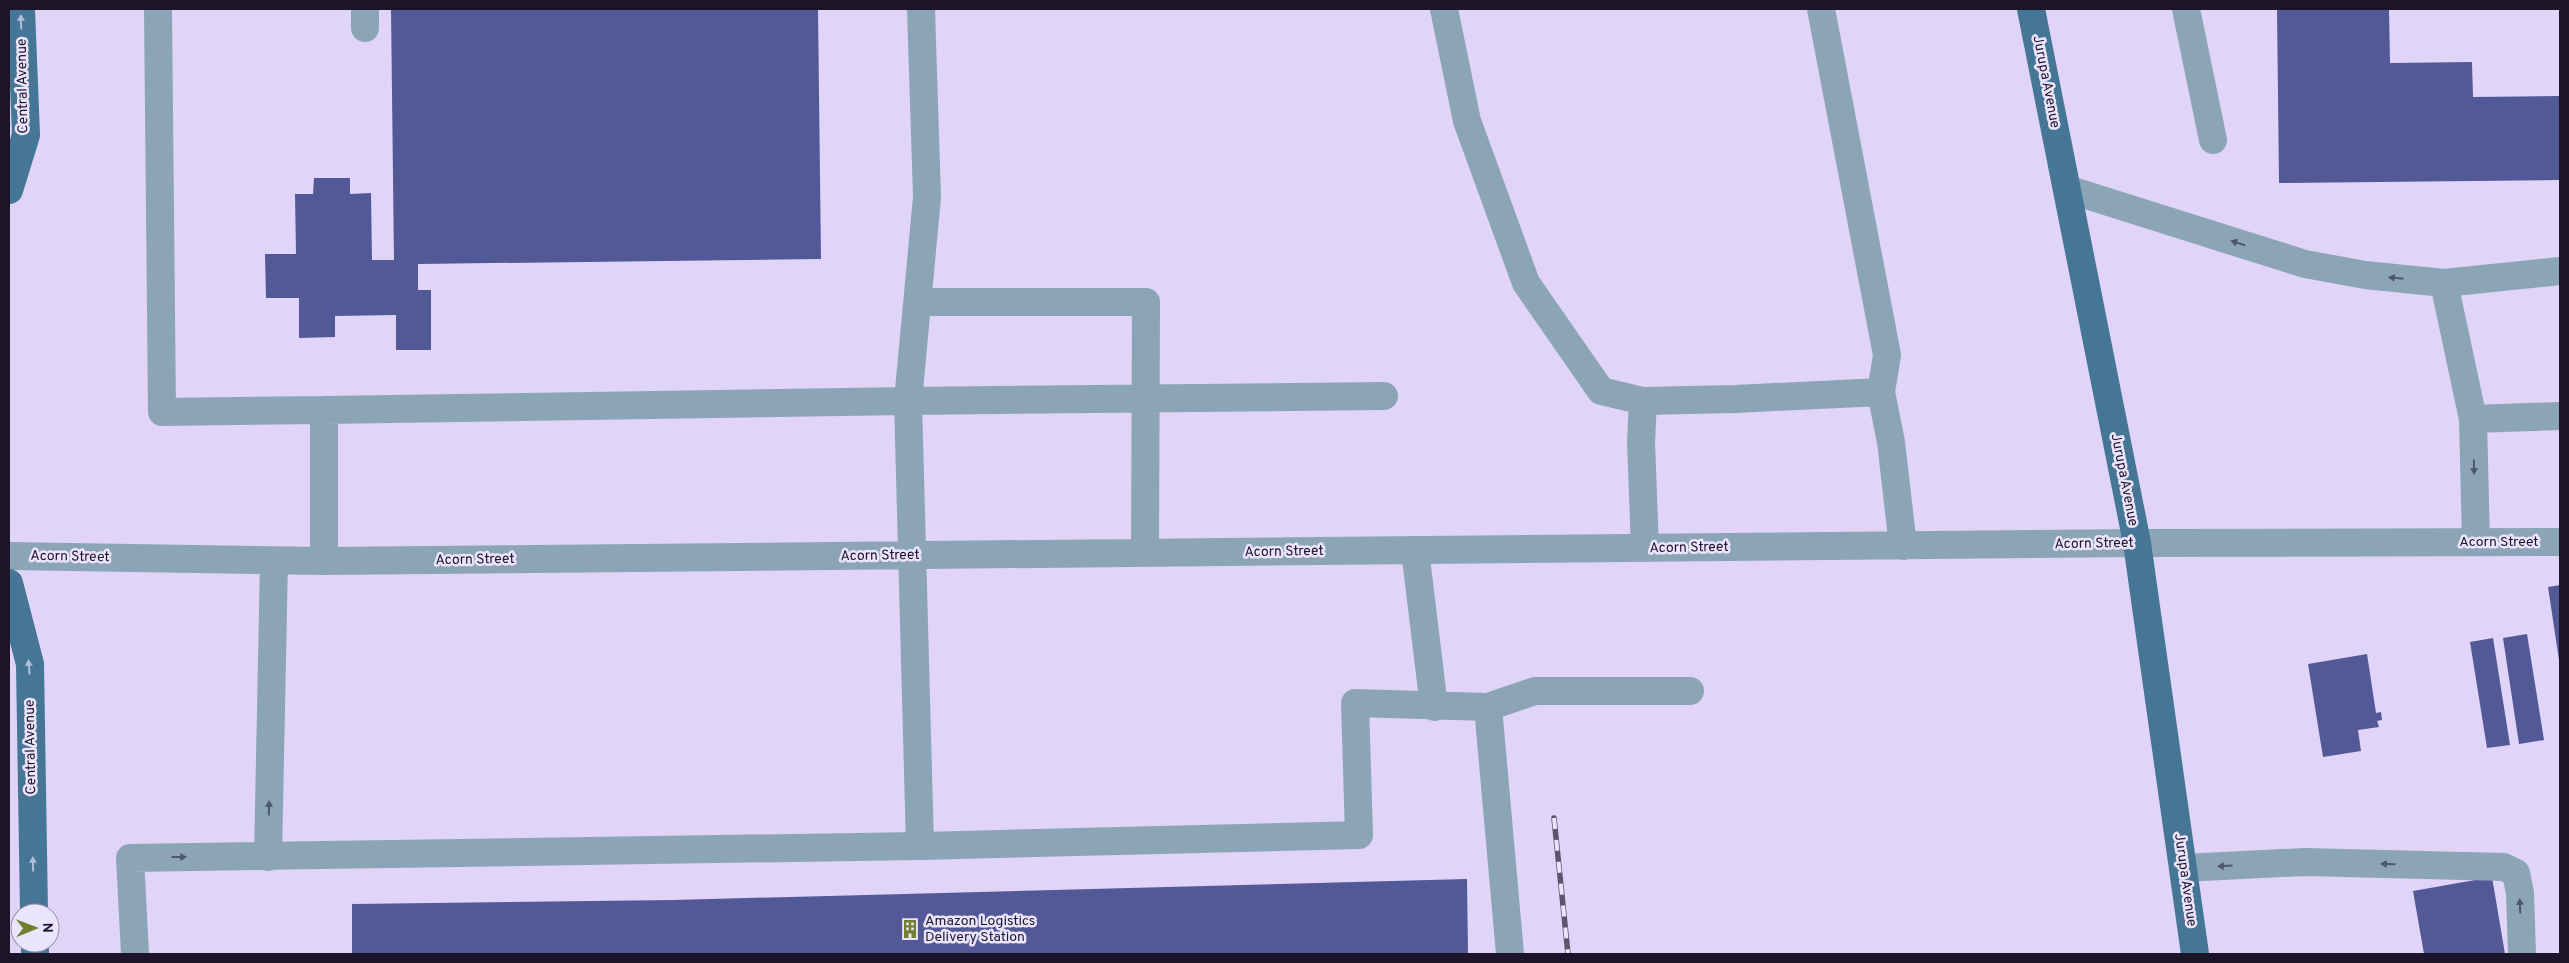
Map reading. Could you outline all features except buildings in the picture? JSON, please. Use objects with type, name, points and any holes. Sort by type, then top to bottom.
[{"type":"main road","name":"Central Avenue","points":[[9,190],[26,135],[21,9]]},
{"type":"main road","name":"Jurupa Avenue","points":[[2032,9],[2137,543],[2195,954]]},
{"type":"main road","name":"Central Avenue","points":[[9,583],[30,664],[34,903]]},
{"type":"street","points":[[158,9],[162,412],[1384,396]]},
{"type":"street","points":[[920,846],[914,556],[908,401],[927,197],[921,9]]},
{"type":"street","points":[[1444,9],[1467,121],[1526,282],[1602,391],[1643,401],[1735,400],[1881,392]]},
{"type":"street","points":[[1820,9],[1887,355],[1881,392],[1891,442],[1903,546]]},
{"type":"street","points":[[2186,9],[2213,140]]},
{"type":"street","points":[[2067,189],[2305,264],[2365,275],[2444,283],[2560,271]]},
{"type":"street","points":[[2444,283],[2473,419],[2476,542]]},
{"type":"street","points":[[918,302],[1146,302],[1145,553]]},
{"type":"street","points":[[1643,401],[1641,442],[1645,548]]},
{"type":"street","points":[[324,410],[324,561]]},
{"type":"street","points":[[2473,419],[2560,416]]},
{"type":"street","name":"Acorn Street","points":[[9,556],[324,561],[2137,543],[2560,542]]},
{"type":"street","points":[[1415,550],[1434,707]]},
{"type":"street","points":[[268,857],[274,561]]},
{"type":"street","points":[[135,954],[130,858],[920,846],[1359,835],[1355,703],[1434,707],[1488,707],[1535,691],[1690,691]]},
{"type":"street","points":[[1488,707],[1510,954]]},
{"type":"street","points":[[2183,868],[2305,862],[2504,867],[2516,873],[2520,893],[2522,954]]},
{"type":"railway","points":[[1554,818],[1568,954]]},
{"type":"place","name":"Amazon Logistics Delivery Station","points":[[910,929]]}]
